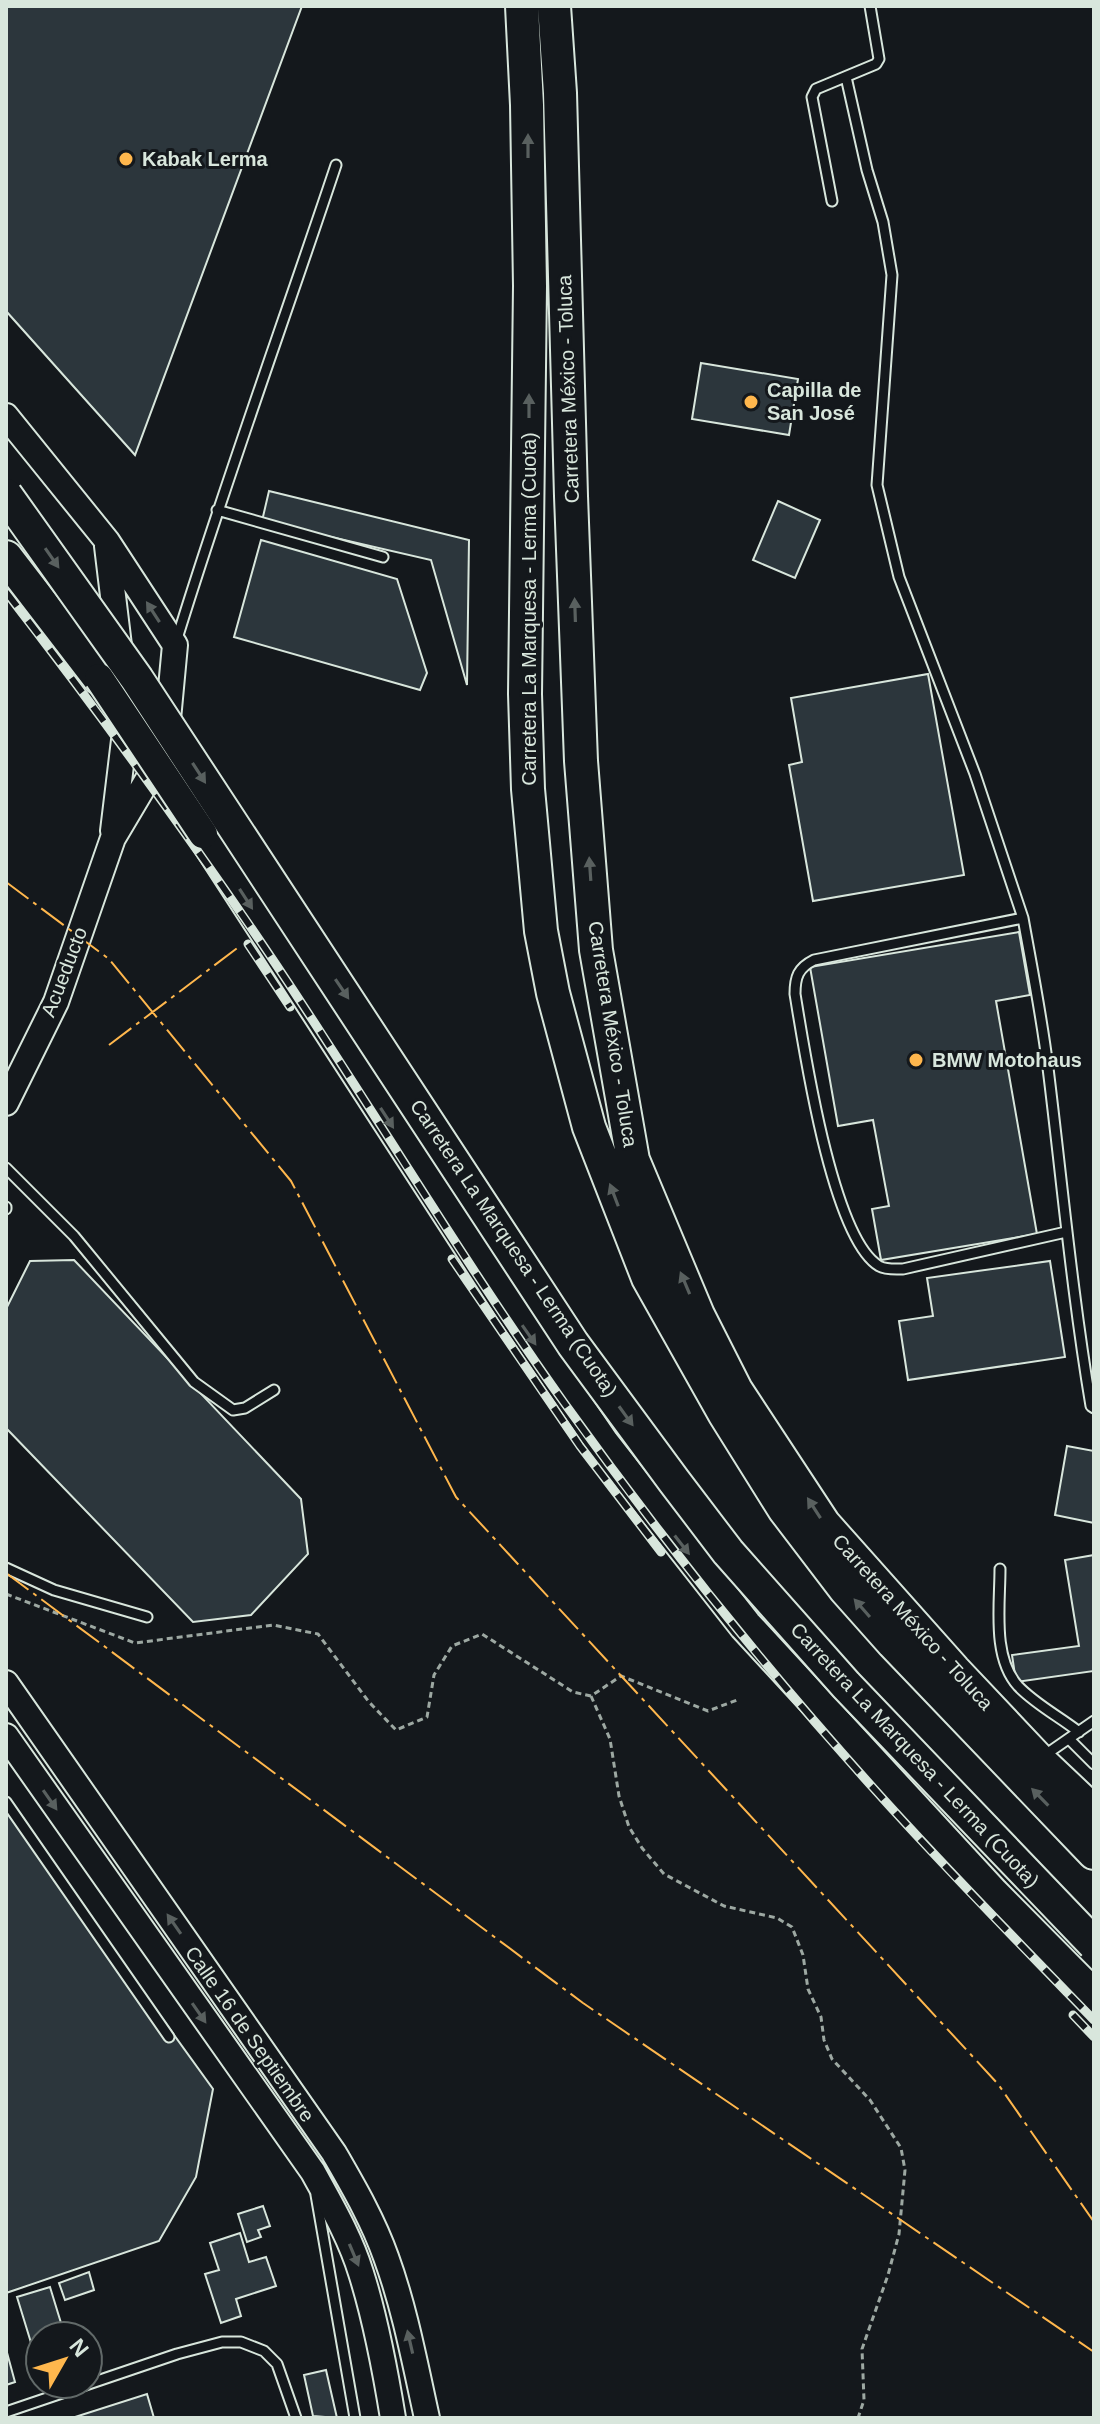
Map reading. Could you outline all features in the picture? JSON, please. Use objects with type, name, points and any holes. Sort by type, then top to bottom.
[{"type":"highway","name":"Carretera La Marquesa - Lerma (Cuota)","points":[[522,6],[530,286],[525,694],[528,789],[541,931],[568,1053],[589,1127],[648,1278],[724,1413],[784,1509],[845,1589],[893,1643],[1094,1853]]},
{"type":"highway","name":"Carretera México - Toluca","points":[[554,6],[560,93],[581,761],[596,950],[633,1160],[698,1315],[736,1390],[824,1524],[954,1670],[1038,1759],[1094,1812]]},
{"type":"highway","name":"Carretera La Marquesa - Lerma (Cuota)","points":[[6,495],[137,679],[573,1344],[674,1481],[728,1552],[846,1685],[1094,1944]]},
{"type":"highway","points":[[6,557],[99,678]]},
{"type":"highway","points":[[203,834],[513,1312],[603,1444],[745,1625],[993,1894],[1094,1996]]},
{"type":"main road","points":[[6,416],[107,541],[175,645],[167,730],[151,774],[113,838]]},
{"type":"main road","points":[[107,541],[125,732],[113,838]]},
{"type":"main road","points":[[99,678],[203,834]]},
{"type":"main road","name":"Acueducto","points":[[6,1103],[56,1002],[113,838]]},
{"type":"main road","name":"Calle 16 de Septiembre","points":[[6,1683],[334,2153],[356,2191],[386,2256],[405,2318],[427,2418]]},
{"type":"main road","name":"Calle 16 de Septiembre","points":[[6,1736],[313,2172],[339,2219],[360,2270],[377,2329],[393,2418]]},
{"type":"lane","points":[[832,201],[812,97],[816,89],[876,64],[879,59],[870,6]]},
{"type":"lane","points":[[846,77],[867,170],[883,222],[892,275],[877,485],[899,577],[975,774],[1023,918],[1048,1065],[1066,1232],[1094,1408]]},
{"type":"lane","points":[[175,645],[217,510],[336,165]]},
{"type":"lane","points":[[217,510],[383,557]]},
{"type":"lane","points":[[1023,918],[814,960],[804,965],[795,978],[795,994],[813,1105],[840,1199],[855,1234],[878,1266],[903,1269],[1066,1232]]},
{"type":"lane","points":[[6,1168],[74,1236],[194,1382],[233,1410],[245,1408],[274,1390]]},
{"type":"lane","points":[[6,1568],[54,1590],[147,1617]]},
{"type":"lane","points":[[1000,1569],[1001,1649],[1009,1670],[1017,1685],[1079,1732]]},
{"type":"lane","points":[[1038,1759],[1094,1721]]},
{"type":"lane","points":[[1069,1739],[1094,1764]]},
{"type":"lane","points":[[6,1802],[169,2037]]},
{"type":"lane","points":[[313,2172],[355,2418]]},
{"type":"lane","points":[[6,2412],[177,2354],[222,2342],[241,2342],[264,2351],[277,2364],[296,2418]]},
{"type":"path","points":[[6,1594],[135,1643],[273,1625],[318,1634],[369,1702],[396,1730],[427,1717],[434,1675],[452,1646],[482,1634],[573,1692],[591,1696],[621,1676],[708,1711],[737,1700]]},
{"type":"path","points":[[591,1696],[610,1739],[619,1796],[626,1817],[642,1848],[664,1874],[724,1906],[777,1918],[792,1927],[803,1955],[808,1989],[821,2017],[824,2040],[832,2059],[870,2100],[901,2148],[905,2170],[899,2234],[862,2349],[864,2400],[858,2418]]},
{"type":"building","name":"Kabak Lerma","points":[[6,6],[302,6],[135,455],[6,311]]},
{"type":"building","points":[[701,363],[798,379],[789,435],[692,419]]},
{"type":"building","points":[[269,491],[469,540],[467,685],[431,560],[262,521]]},
{"type":"building","points":[[778,501],[820,520],[795,578],[753,560]]},
{"type":"building","points":[[261,540],[397,579],[427,673],[420,690],[234,637]]},
{"type":"building","points":[[928,674],[964,875],[813,901],[789,765],[802,762],[791,698]]},
{"type":"building","name":"BMW Motohaus","points":[[1019,932],[1030,995],[996,1001],[1037,1234],[881,1260],[872,1209],[889,1206],[873,1120],[838,1126],[810,967]]},
{"type":"building","points":[[74,1260],[301,1499],[308,1554],[251,1615],[193,1622],[6,1428],[6,1309],[30,1261]]},
{"type":"building","points":[[1050,1261],[1065,1357],[908,1380],[899,1321],[933,1316],[927,1278]]},
{"type":"building","points":[[1067,1446],[1094,1451],[1094,1523],[1055,1515]]},
{"type":"building","points":[[1094,1555],[1094,1671],[1016,1682],[1012,1655],[1079,1646],[1065,1560]]},
{"type":"building","points":[[6,1802],[213,2089],[196,2177],[159,2241],[6,2293]]},
{"type":"building","points":[[263,2206],[270,2226],[258,2230],[261,2237],[247,2242],[238,2214]]},
{"type":"building","points":[[240,2233],[249,2262],[266,2257],[276,2286],[236,2299],[241,2316],[221,2323],[205,2274],[219,2270],[210,2243]]},
{"type":"building","points":[[89,2272],[94,2290],[65,2300],[59,2283]]},
{"type":"building","points":[[50,2287],[60,2320],[24,2320],[17,2297]]},
{"type":"building","points":[[6,2349],[15,2382],[6,2385]]},
{"type":"building","points":[[326,2370],[337,2418],[313,2416],[304,2375]]},
{"type":"building","points":[[147,2394],[154,2418],[75,2418],[75,2417]]},
{"type":"railway","points":[[6,592],[212,871],[527,1350],[638,1504],[754,1650],[835,1745],[929,1849],[1094,2020]]},
{"type":"railway","points":[[248,944],[290,1007]]},
{"type":"railway","points":[[452,1259],[580,1446],[661,1552]]},
{"type":"railway","points":[[1073,2015],[1094,2037]]},
{"type":"power","points":[[6,882],[109,959],[291,1181],[456,1497],[998,2084],[1094,2222]]},
{"type":"power","points":[[109,1045],[240,946]]},
{"type":"power","points":[[6,1573],[583,2003],[1094,2352]]},
{"type":"place","name":"Kabak Lerma","points":[[126,159]]},
{"type":"place","name":"Capilla de San José","points":[[751,402]]},
{"type":"place","name":"BMW Motohaus","points":[[916,1060]]}]
